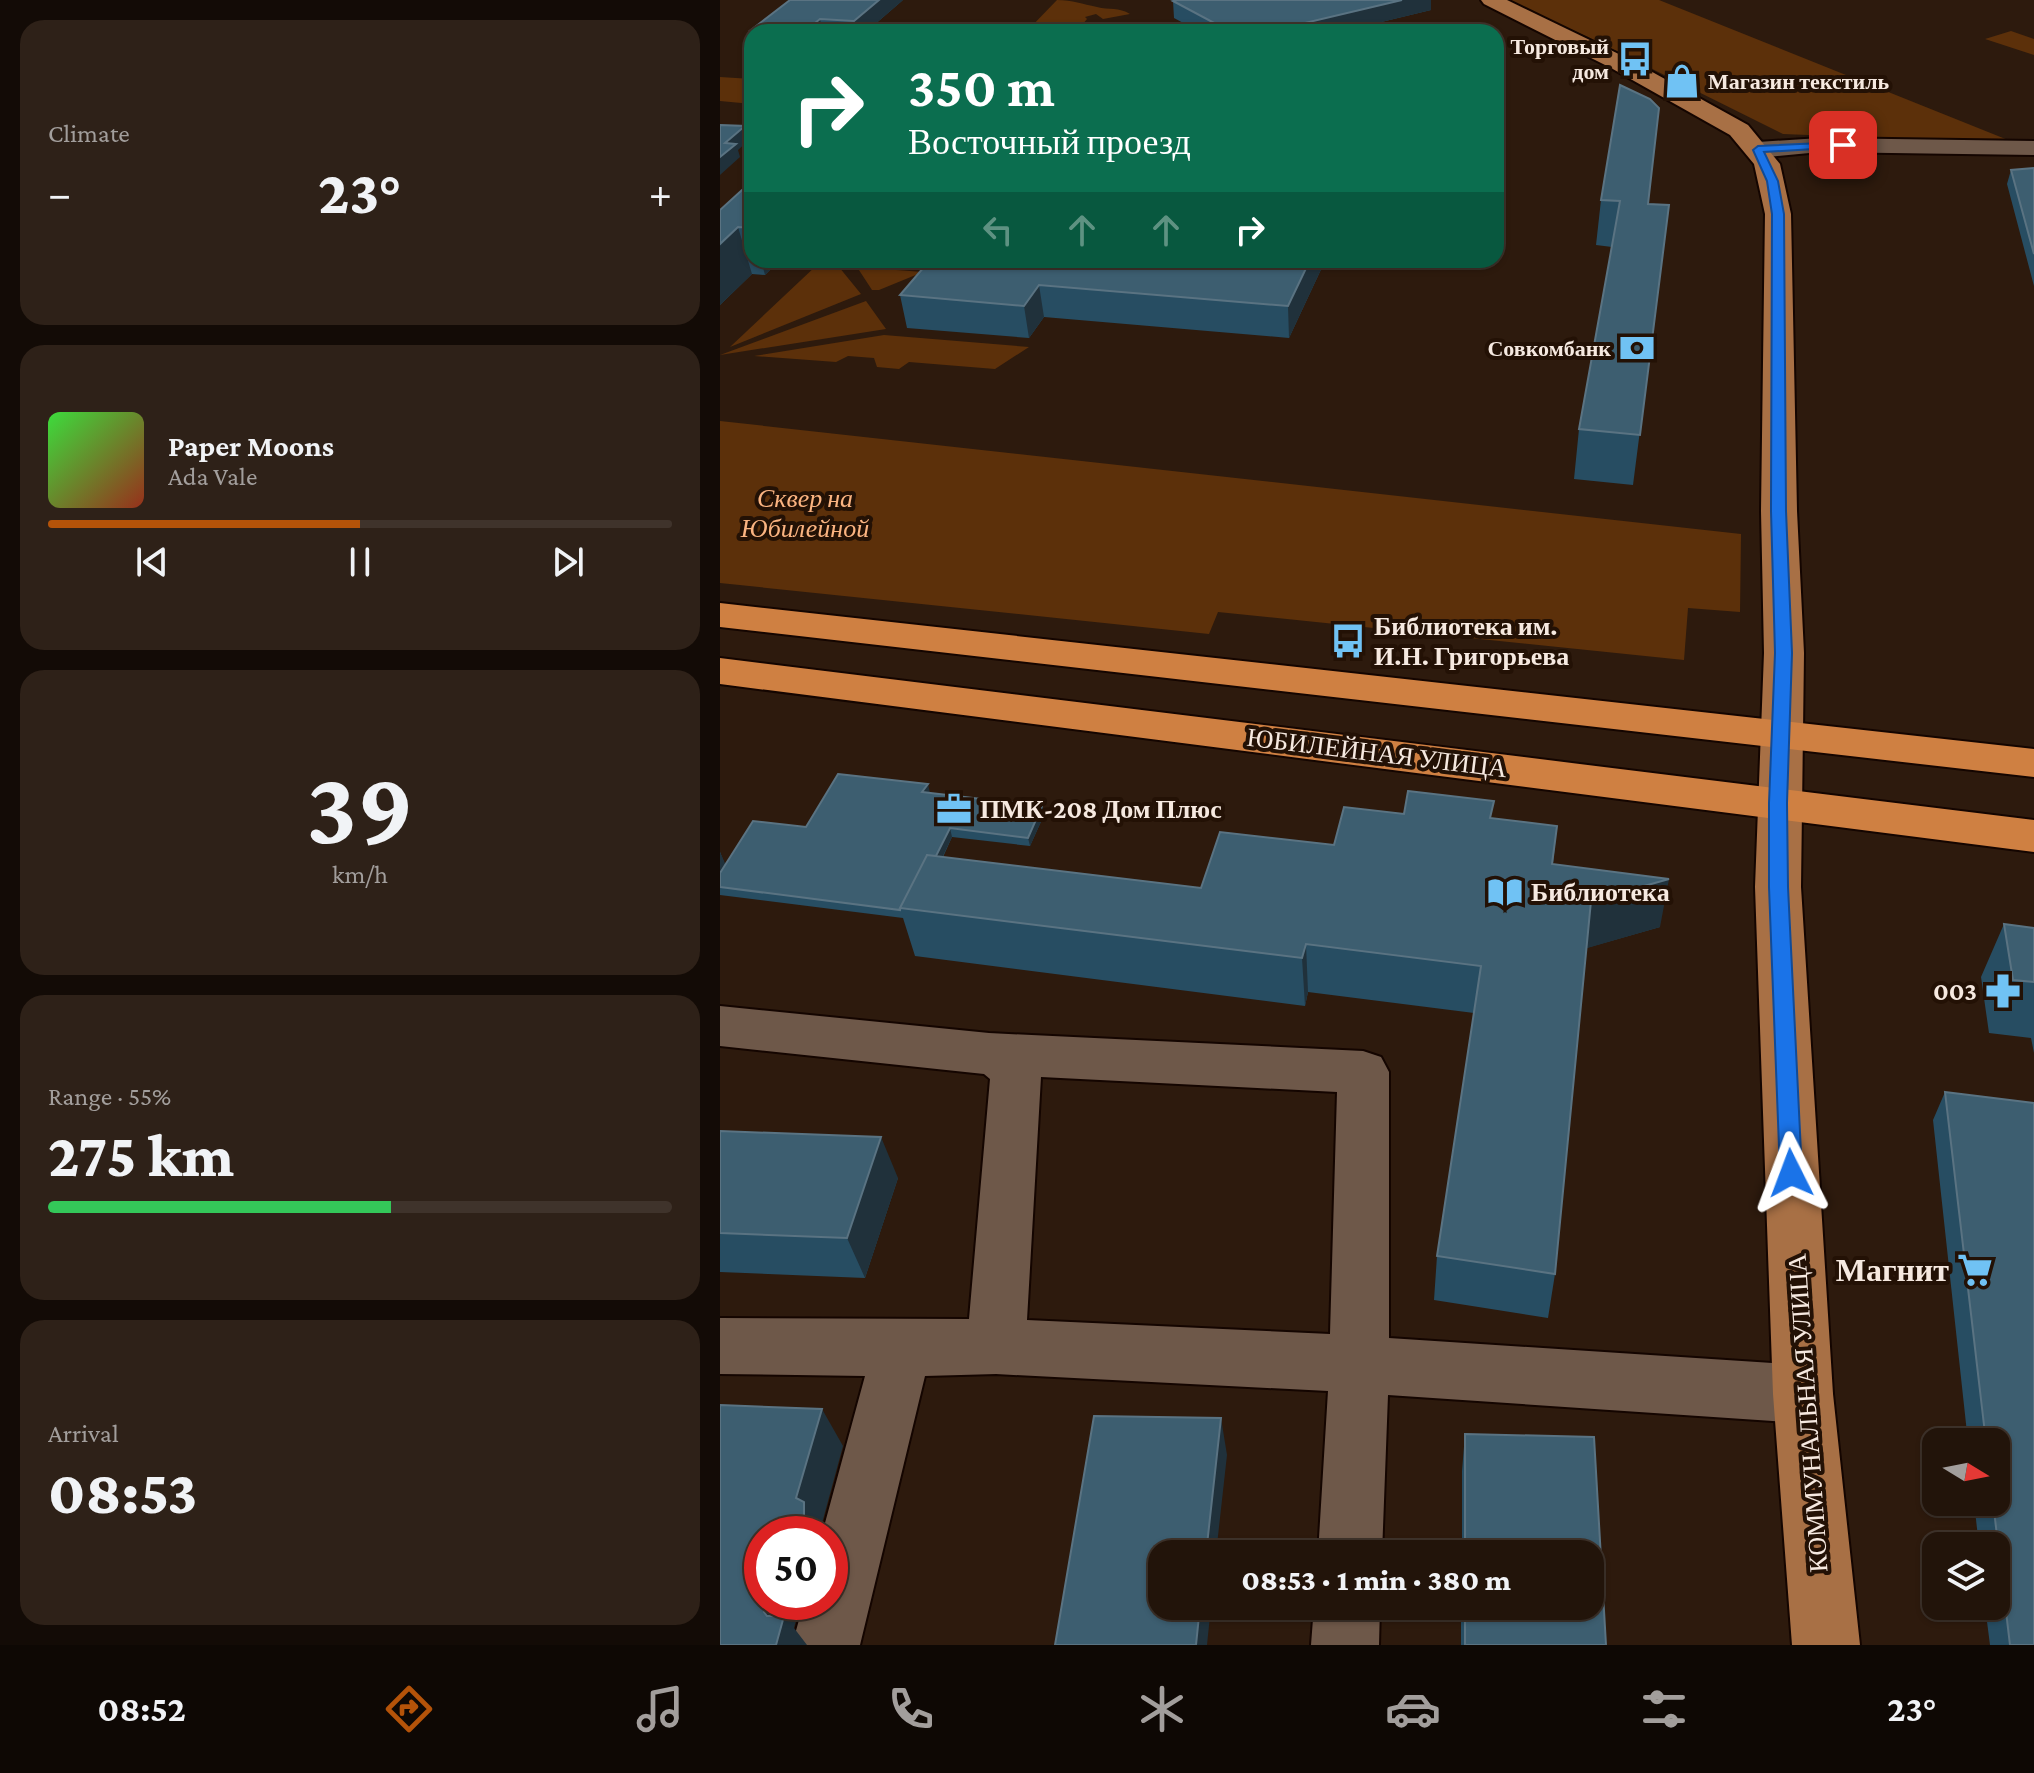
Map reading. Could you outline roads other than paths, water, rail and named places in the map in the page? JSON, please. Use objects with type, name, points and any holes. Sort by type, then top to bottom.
[{"type":"highway","points":[[720,615],[2034,763]]},
{"type":"highway","name":"ЮБИЛЕЙНАЯ УЛИЦА","points":[[720,671],[2034,836]]},
{"type":"main road","name":"КОММУНАЛЬНАЯ УЛИЦА","points":[[1491,0],[1619,63],[1729,123],[1758,150],[1773,181],[1778,214],[1779,511],[1784,653],[1778,803],[1786,1077],[1803,1394],[1826,1645]]},
{"type":"street","points":[[1758,150],[1820,145],[2034,148]]},
{"type":"street","points":[[720,1026],[989,1054],[1363,1072],[1359,1363],[1351,1540]]},
{"type":"street","points":[[989,1054],[1010,1063],[1016,1079],[996,1346]]},
{"type":"street","points":[[720,1346],[902,1349],[996,1346],[1359,1363],[1803,1394]]},
{"type":"street","points":[[826,1645],[902,1349]]},
{"type":"street","points":[[1345,1645],[1346,1620]]},
{"type":"place","name":"Торговый дом","points":[[1635,59]]},
{"type":"place","name":"Магазин текстиль","points":[[1682,81]]},
{"type":"place","name":"Совкомбанк","points":[[1637,348]]},
{"type":"place","name":"Библиотека им. И.Н. Григорьева","points":[[1348,641]]},
{"type":"place","name":"ПМК-208 Дом Плюс","points":[[954,809]]},
{"type":"place","name":"Библиотека","points":[[1505,892]]},
{"type":"place","name":"003","points":[[2003,991]]},
{"type":"place","name":"Магнит","points":[[1975,1270]]},
{"type":"park label","name":"Сквер на Юбилейной","points":[[805,513]]}]
